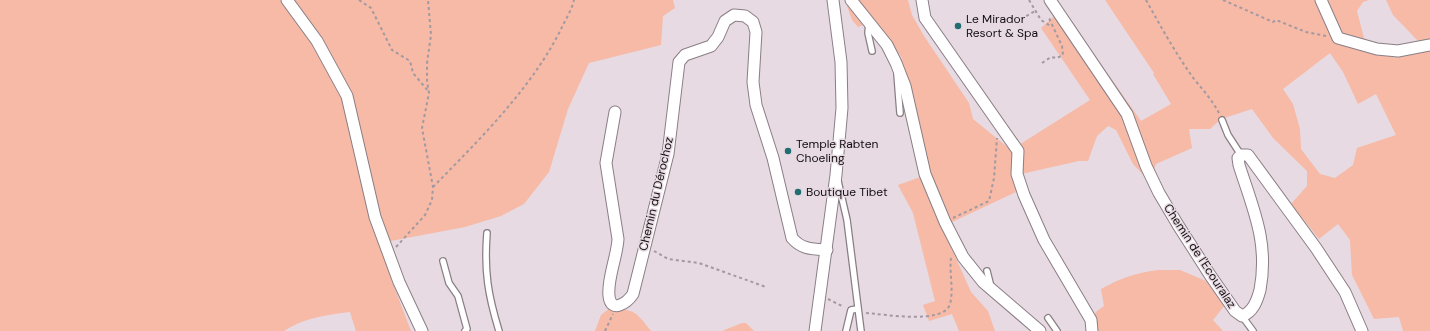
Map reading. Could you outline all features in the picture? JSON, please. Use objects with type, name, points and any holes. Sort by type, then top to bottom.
[{"type":"street","points":[[287,0],[317,41],[348,96],[375,217],[388,254],[422,331]]},
{"type":"street","points":[[815,331],[836,175],[843,85],[833,0]]},
{"type":"street","points":[[851,0],[887,45],[897,66],[905,86],[926,174],[958,248],[973,270],[991,290],[1040,331]]},
{"type":"street","points":[[922,0],[924,18],[1018,151],[1017,174],[1024,194],[1044,240],[1091,320],[1092,331]]},
{"type":"street","name":"Chemin de l'Ecouralaz","points":[[1050,0],[1127,114],[1146,166],[1159,193],[1178,225],[1214,282],[1235,311],[1242,316],[1249,313],[1258,299],[1263,265],[1263,246],[1256,216],[1238,165],[1238,158],[1241,154]]},
{"type":"street","points":[[1321,0],[1338,38],[1377,49],[1398,51],[1430,45]]},
{"type":"street","name":"Chemin du Dérochoz","points":[[618,306],[630,299],[635,285],[668,154],[679,62],[685,55],[711,46],[718,37],[725,21],[734,14],[745,16],[753,22],[756,32],[753,82],[756,105],[773,158],[792,238],[798,245],[808,249],[826,250]]},
{"type":"street","points":[[615,112],[606,163],[618,239],[609,295],[613,303],[618,306]]},
{"type":"street","points":[[1241,154],[1248,155],[1316,248],[1346,292],[1362,331]]},
{"type":"lane","points":[[869,23],[868,33],[872,51]]},
{"type":"lane","points":[[897,66],[900,113]]},
{"type":"lane","points":[[1222,120],[1228,135],[1241,154]]},
{"type":"lane","points":[[836,175],[845,213],[861,331]]},
{"type":"lane","points":[[487,233],[487,284],[500,331]]},
{"type":"lane","points":[[443,261],[449,284],[458,296],[467,329],[465,331]]},
{"type":"lane","points":[[987,271],[991,290]]},
{"type":"lane","points":[[846,331],[851,310],[859,311]]},
{"type":"lane","points":[[1242,316],[1253,331]]},
{"type":"lane","points":[[1048,318],[1057,331]]},
{"type":"path","points":[[359,0],[372,8],[392,50],[410,61],[413,73],[429,93]]},
{"type":"path","points":[[388,254],[425,215],[432,200],[433,187],[422,128],[429,93],[427,63],[431,35],[428,0]]},
{"type":"path","points":[[433,187],[476,143],[539,66],[558,36],[574,0]]},
{"type":"path","points":[[1029,0],[1041,20],[1053,27]]},
{"type":"path","points":[[1146,0],[1166,36],[1194,78],[1213,102],[1222,120]]},
{"type":"path","points":[[1223,0],[1273,22],[1276,20],[1306,32],[1338,38]]},
{"type":"path","points":[[1021,19],[1035,11]]},
{"type":"path","points":[[1042,63],[1051,57],[1061,57],[1063,54],[1062,46],[1047,14]]},
{"type":"path","points":[[948,220],[989,202],[994,178],[996,135]]},
{"type":"path","points":[[859,311],[925,317],[944,311],[948,308],[951,300],[951,258],[952,254],[958,248]]},
{"type":"path","points":[[652,252],[655,251],[668,259],[684,260],[714,268],[766,288]]},
{"type":"path","points":[[824,297],[851,310]]},
{"type":"path","points":[[605,331],[607,323],[618,306]]},
{"type":"shaded area","points":[[0,0],[673,0],[675,8],[663,16],[661,45],[589,63],[568,109],[549,172],[524,204],[501,216],[465,227],[380,243],[390,276],[411,331],[356,331],[350,312],[308,320],[292,326],[284,331],[0,331]]},
{"type":"shaded area","points":[[845,0],[908,0],[912,15],[924,36],[969,103],[973,119],[1011,150],[1090,100],[1041,28],[1062,9],[1141,121],[1171,104],[1153,74],[1154,73],[1105,0],[1369,0],[1363,2],[1357,11],[1364,38],[1396,59],[1388,48],[1420,43],[1393,15],[1386,0],[1430,0],[1430,331],[1403,331],[1399,317],[1374,319],[1352,275],[1350,240],[1338,224],[1319,239],[1291,204],[1307,186],[1307,171],[1273,138],[1252,109],[1221,119],[1210,129],[1189,129],[1192,148],[1156,164],[1150,182],[1133,164],[1116,130],[1108,126],[1097,136],[1088,161],[1079,161],[1021,174],[1016,192],[950,223],[950,245],[971,292],[988,311],[995,331],[959,331],[952,314],[929,321],[923,305],[935,301],[913,213],[898,185],[923,176],[902,87],[885,47],[903,60],[876,23],[873,21],[858,27],[852,20]],"holes":[[[1330,53],[1343,72],[1358,104],[1376,94],[1396,135],[1357,148],[1353,165],[1335,178],[1320,174],[1301,149],[1300,129],[1293,104],[1283,89]]]},
{"type":"shaded area","points":[[1158,270],[1180,270],[1206,281],[1225,305],[1213,320],[1223,331],[1090,331],[1089,321],[1097,311],[1104,306],[1101,289],[1128,276]]},
{"type":"shaded area","points":[[610,308],[630,311],[638,315],[651,331],[595,331],[601,315]]},
{"type":"shaded area","points":[[742,323],[746,323],[754,331],[722,331]]},
{"type":"place","name":"Le Mirador Resort & Spa","points":[[958,26]]},
{"type":"place","name":"Temple Rabten Choeling","points":[[788,151]]},
{"type":"place","name":"Boutique Tibet","points":[[798,192]]}]
